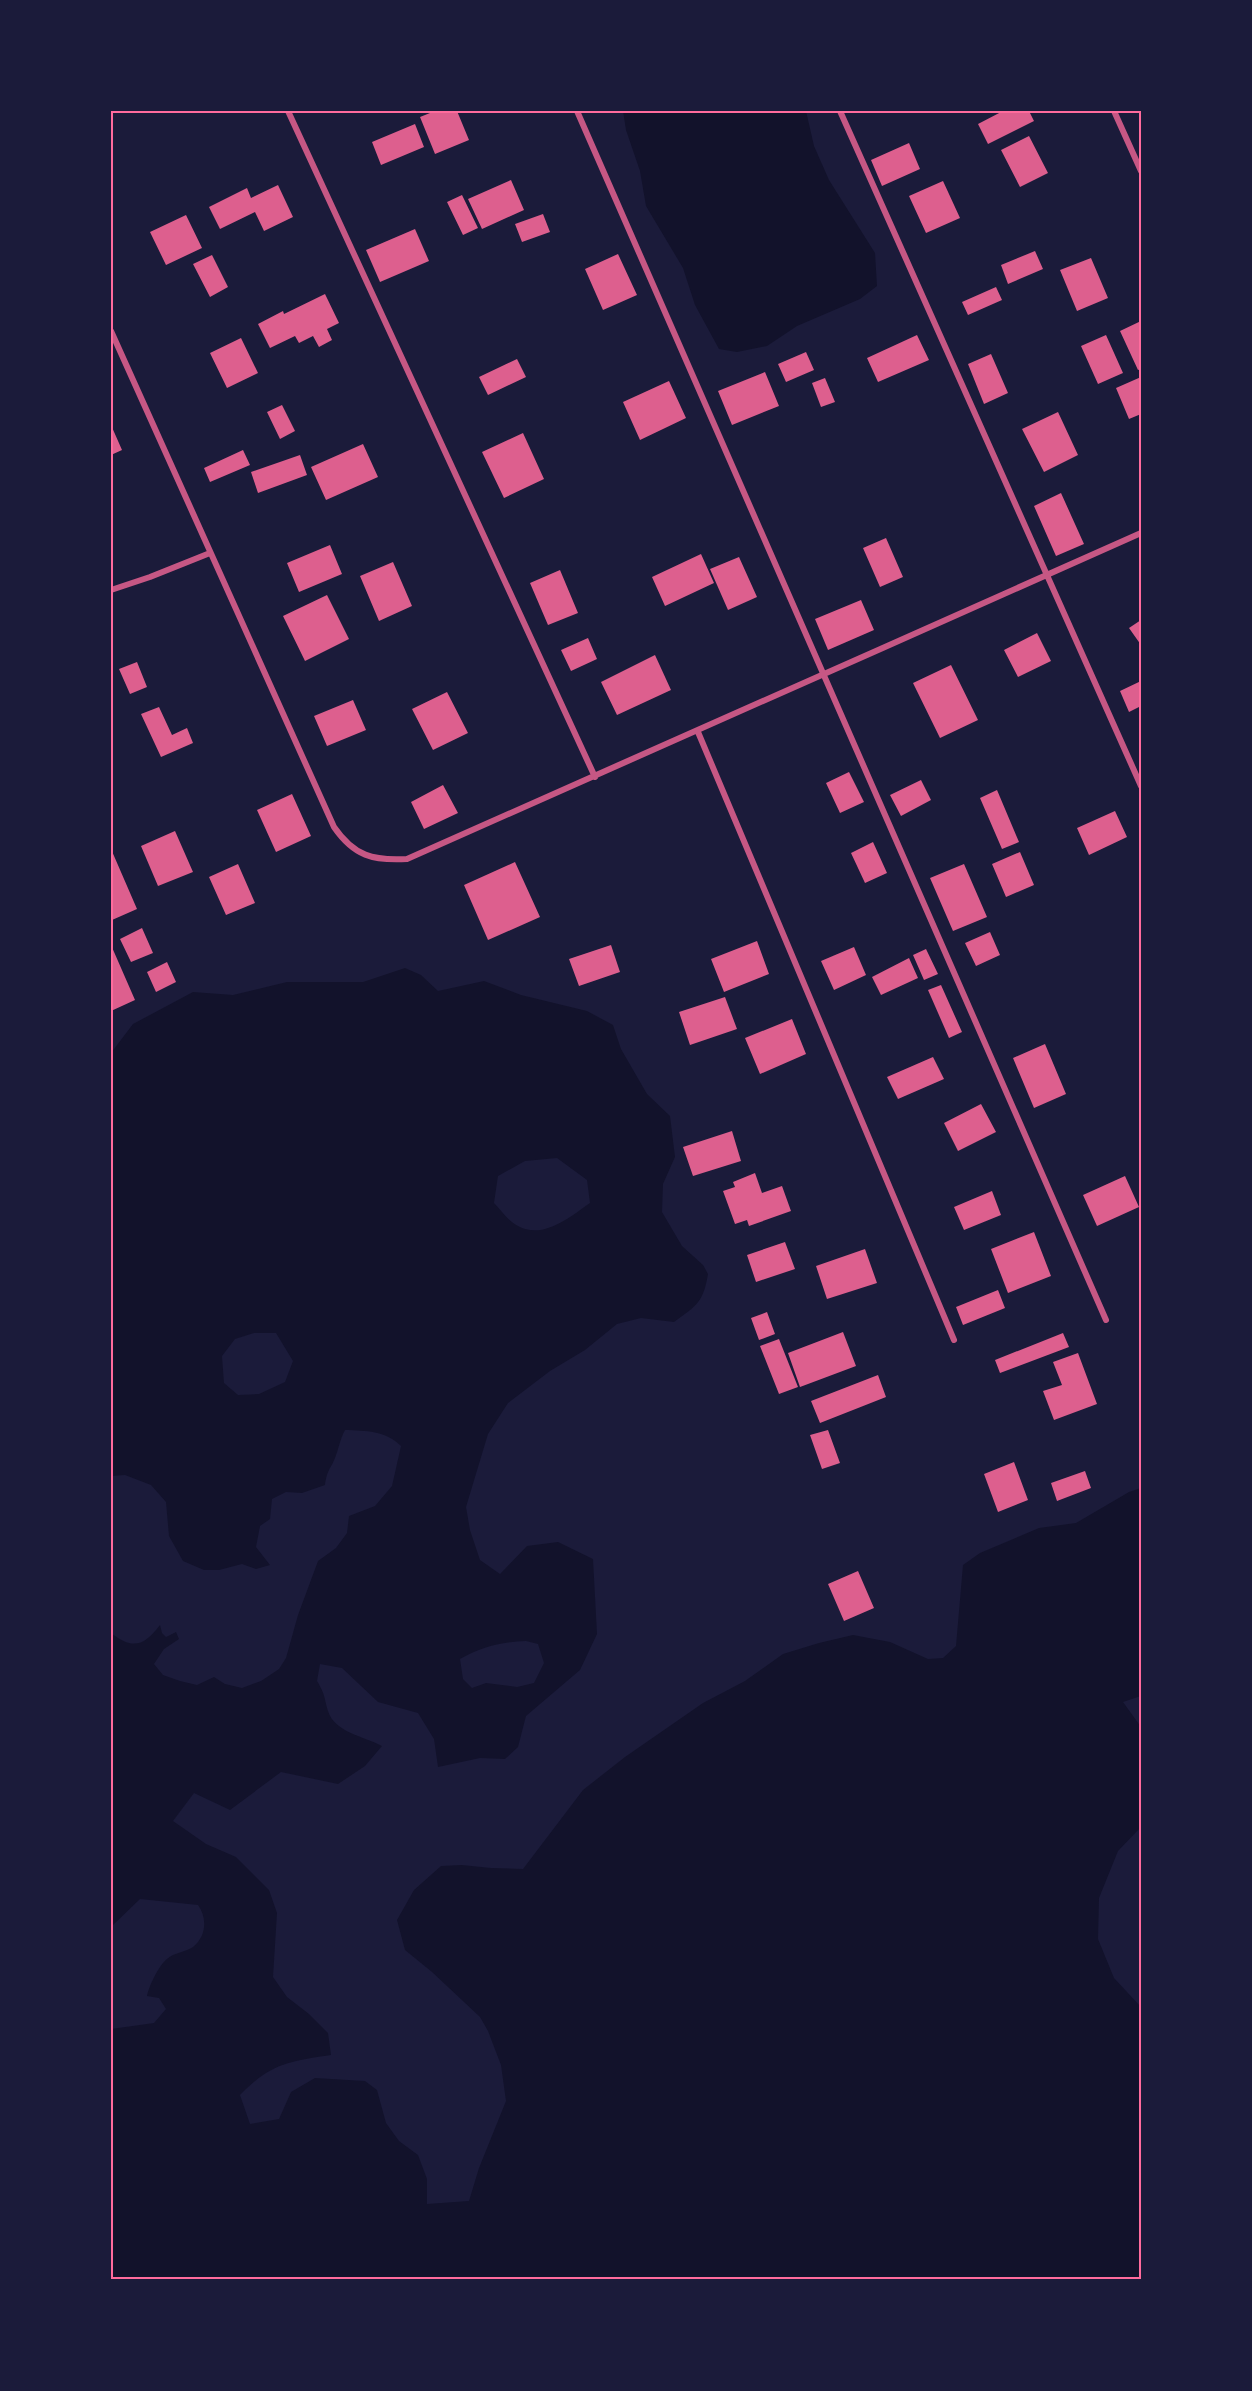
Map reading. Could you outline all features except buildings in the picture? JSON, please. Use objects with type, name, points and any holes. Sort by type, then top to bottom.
[{"type":"street","points":[[288,111],[596,777]]},
{"type":"street","points":[[577,111],[1106,1320]]},
{"type":"street","points":[[840,111],[1141,786]]},
{"type":"street","points":[[1114,111],[1141,171]]},
{"type":"street","points":[[111,331],[334,827],[345,843],[363,855],[386,860],[407,859],[698,732],[1141,533]]},
{"type":"street","points":[[111,590],[210,553]]},
{"type":"street","points":[[698,732],[954,1340]]},
{"type":"shaded area","points":[[623,111],[806,111],[814,146],[829,180],[875,253],[877,286],[860,299],[797,326],[767,346],[737,352],[719,349],[695,305],[683,268],[646,206],[640,171],[626,130]]},
{"type":"shaded area","points":[[405,968],[421,975],[438,991],[484,981],[521,995],[587,1011],[613,1025],[621,1049],[647,1094],[670,1116],[675,1157],[663,1184],[662,1212],[682,1246],[703,1265],[708,1274],[704,1291],[698,1302],[674,1322],[641,1318],[617,1324],[585,1350],[550,1371],[508,1403],[488,1434],[466,1507],[470,1530],[480,1560],[500,1574],[527,1546],[558,1542],[593,1559],[597,1634],[580,1670],[526,1716],[518,1747],[505,1759],[480,1758],[438,1767],[434,1739],[418,1713],[378,1702],[342,1668],[320,1664],[317,1681],[332,1718],[343,1729],[382,1746],[365,1766],[338,1784],[281,1772],[230,1810],[194,1793],[173,1821],[206,1844],[236,1857],[269,1890],[277,1913],[273,1977],[287,1997],[328,2033],[331,2055],[303,2059],[271,2070],[240,2095],[250,2124],[279,2119],[291,2092],[315,2078],[365,2081],[377,2090],[386,2123],[399,2141],[418,2155],[427,2179],[427,2204],[469,2201],[479,2168],[506,2101],[501,2065],[480,2017],[405,1950],[397,1920],[414,1890],[441,1866],[523,1869],[583,1790],[625,1757],[703,1703],[745,1681],[783,1654],[853,1635],[890,1642],[928,1659],[943,1658],[956,1646],[963,1565],[980,1553],[1039,1528],[1076,1523],[1129,1492],[1141,1488],[1141,1696],[1123,1702],[1141,1727],[1141,1827],[1118,1851],[1099,1898],[1098,1939],[1114,1978],[1141,2007],[1141,2280],[111,2280],[111,2029],[154,2023],[166,2009],[159,1998],[147,1996],[155,1976],[170,1957],[198,1943],[203,1932],[204,1921],[198,1905],[140,1899],[111,1927],[111,1633],[126,1642],[138,1643],[149,1637],[160,1625],[166,1637],[176,1632],[179,1639],[164,1649],[154,1664],[163,1675],[180,1681],[197,1685],[214,1677],[225,1684],[242,1688],[261,1681],[279,1669],[286,1658],[298,1615],[318,1561],[336,1548],[347,1533],[349,1516],[375,1506],[392,1486],[401,1446],[382,1434],[345,1430],[325,1485],[302,1493],[286,1492],[272,1499],[270,1519],[260,1526],[256,1547],[270,1565],[256,1569],[242,1564],[219,1570],[204,1570],[183,1561],[169,1536],[166,1502],[151,1485],[125,1475],[111,1476],[111,1053],[133,1024],[193,992],[233,995],[287,982],[363,982]],"holes":[[[557,1158],[587,1180],[590,1203],[565,1220],[546,1229],[527,1230],[508,1219],[494,1203],[498,1176],[525,1161]],[[254,1333],[276,1333],[293,1361],[285,1382],[259,1394],[238,1395],[224,1383],[222,1356],[235,1339]],[[526,1641],[538,1644],[544,1663],[534,1683],[517,1687],[486,1683],[472,1688],[463,1679],[460,1659],[484,1648]]]}]
